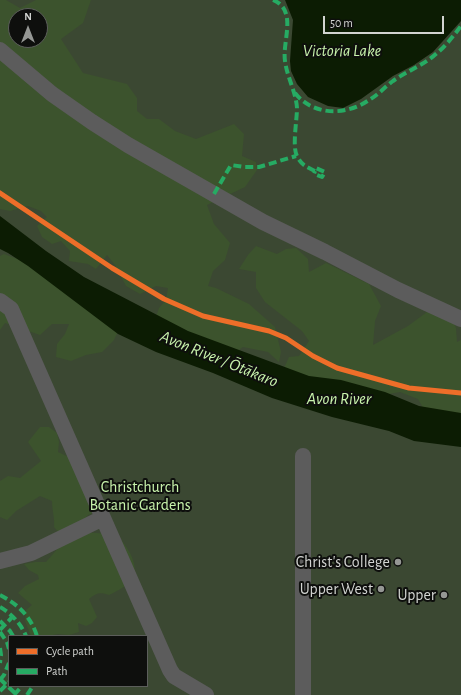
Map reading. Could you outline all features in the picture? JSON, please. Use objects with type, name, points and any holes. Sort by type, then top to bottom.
[{"type":"lane","points":[[0,50],[52,94],[128,145],[263,222],[398,290],[461,319]]},
{"type":"lane","points":[[0,301],[12,309],[170,670],[174,676],[206,695]]},
{"type":"lane","points":[[303,456],[303,695]]},
{"type":"lane","points":[[0,561],[31,553],[103,518]]},
{"type":"green space","name":"Christchurch Botanic Gardens","points":[[0,0],[461,0],[461,695],[0,695]]},
{"type":"shaded area","points":[[0,0],[6,0],[20,8],[36,0],[91,0],[83,23],[61,39],[83,73],[127,84],[137,98],[137,111],[147,119],[159,119],[175,131],[196,139],[234,124],[244,134],[242,156],[256,162],[257,170],[245,187],[207,205],[214,224],[230,243],[225,260],[213,271],[208,286],[216,288],[249,304],[275,327],[281,352],[279,362],[268,352],[243,347],[227,358],[155,320],[159,308],[166,300],[168,288],[156,286],[140,294],[126,286],[115,265],[107,255],[96,269],[88,264],[69,261],[70,251],[61,241],[52,244],[42,237],[37,226],[47,217],[41,211],[28,206],[10,211],[0,209]]},
{"type":"shaded area","points":[[256,246],[277,254],[286,249],[296,248],[308,259],[309,272],[326,263],[369,284],[381,306],[375,321],[373,345],[408,326],[427,312],[450,315],[456,328],[457,342],[461,340],[461,437],[425,411],[418,399],[400,392],[376,396],[281,375],[289,357],[299,356],[309,341],[302,331],[265,302],[256,288],[256,272],[239,269]]},
{"type":"shaded area","points":[[4,254],[28,263],[121,325],[114,340],[102,352],[86,355],[71,361],[56,357],[57,344],[65,334],[69,324],[52,324],[40,335],[5,323],[0,330],[0,256]]},
{"type":"shaded area","points":[[40,427],[49,427],[57,433],[59,442],[58,452],[73,459],[98,511],[88,515],[76,528],[62,536],[54,527],[52,501],[40,496],[16,511],[7,520],[0,517],[0,481],[8,476],[20,478],[41,461],[28,442]]},
{"type":"shaded area","points":[[79,532],[105,534],[116,537],[125,545],[130,553],[135,568],[134,574],[132,579],[123,588],[109,595],[98,594],[89,599],[97,617],[92,623],[86,626],[78,623],[79,632],[69,635],[31,635],[25,621],[26,610],[32,605],[18,593],[25,586],[39,579],[38,575],[29,570],[24,564],[46,562],[67,538]]},
{"type":"water","name":"Victoria Lake","points":[[285,0],[461,0],[461,21],[433,52],[414,65],[393,76],[361,99],[343,108],[328,106],[308,97],[297,84],[291,71],[290,61],[293,20]]},
{"type":"water","name":"Avon River","points":[[0,216],[46,251],[84,277],[188,331],[309,376],[341,380],[385,392],[419,406],[461,413],[461,447],[414,441],[389,431],[332,417],[272,398],[213,373],[156,352],[118,334],[28,266],[0,249]]},
{"type":"marked path","points":[[273,0],[281,5],[287,18],[285,61],[297,108],[295,140],[296,152],[300,162],[304,165],[315,171],[316,168],[325,172],[322,177],[314,174],[315,171]]},
{"type":"marked path","points":[[295,93],[302,101],[320,110],[340,111],[360,105],[375,96],[393,81],[432,57],[447,44],[461,26]]},
{"type":"marked path","points":[[214,194],[231,165],[259,167],[296,156]]},
{"type":"marked path","points":[[0,595],[13,603],[23,612],[31,623],[37,635]]},
{"type":"marked path","points":[[0,607],[16,620],[22,627],[26,635]]},
{"type":"marked path","points":[[0,630],[16,613]]},
{"type":"marked path","points":[[0,621],[12,635]]},
{"type":"marked path","points":[[0,632],[8,646]]},
{"type":"marked path","points":[[0,648],[0,663]]},
{"type":"marked path","points":[[0,680],[8,665]]},
{"type":"marked path","points":[[0,679],[8,687]]},
{"type":"marked path","points":[[0,691],[8,683]]},
{"type":"marked path","points":[[8,687],[17,695]]},
{"type":"marked path","points":[[14,695],[21,687]]},
{"type":"marked path","points":[[27,695],[32,687]]},
{"type":"cycle path","points":[[0,193],[112,268],[164,299],[203,316],[269,331],[286,338],[313,356],[337,368],[409,388],[461,393]]},
{"type":"place","name":"Christ's College","points":[[398,562]]},
{"type":"place","name":"Upper West","points":[[381,589]]},
{"type":"place","name":"Upper","points":[[444,595]]},
{"type":"water label","name":"Avon River / Ōtākaro","points":[[219,359]]}]
